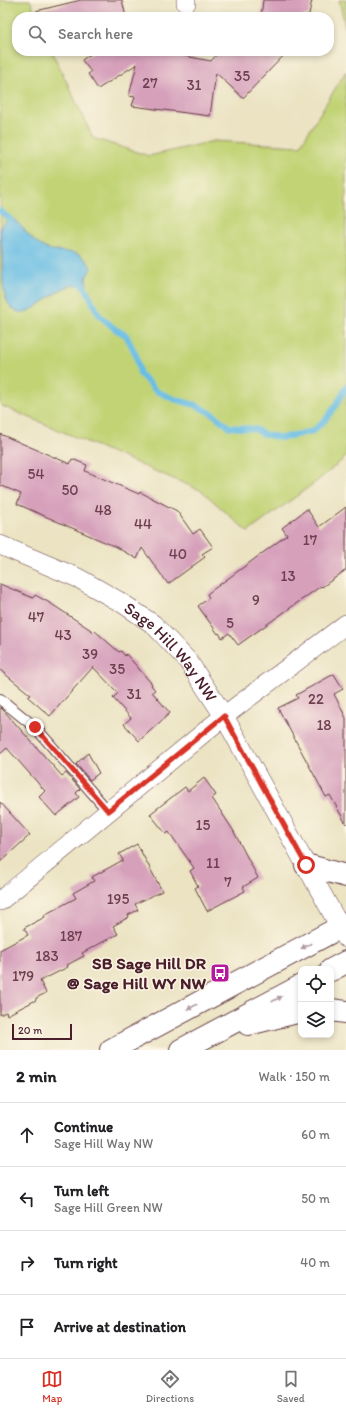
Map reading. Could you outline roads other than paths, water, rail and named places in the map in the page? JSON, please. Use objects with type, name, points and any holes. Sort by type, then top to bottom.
[{"type":"street","name":"Sage Hill Way NW","points":[[0,545],[78,578],[122,603],[152,624],[188,661],[224,716],[306,865],[344,930]]},
{"type":"street","points":[[0,901],[224,716],[346,624]]},
{"type":"street","points":[[306,865],[346,876]]},
{"type":"street","points":[[111,1050],[344,930]]},
{"type":"street","points":[[334,968],[346,962]]},
{"type":"street","points":[[181,1050],[298,988]]},
{"type":"street","points":[[334,1010],[346,1012]]},
{"type":"street","points":[[210,1034],[298,1012]]},
{"type":"lane","points":[[0,698],[35,727],[108,811]]},
{"type":"water","points":[[11,217],[34,241],[43,247],[50,250],[70,252],[82,256],[91,268],[86,278],[87,285],[85,287],[76,285],[67,287],[26,312],[19,312],[13,309],[8,304],[4,289],[0,230]]},
{"type":"waterway","points":[[0,211],[9,218],[13,224]]},
{"type":"waterway","points":[[79,283],[85,287],[99,315],[115,329],[126,335],[136,355],[140,374],[156,391],[174,399],[195,405],[213,414],[229,427],[255,429],[263,434],[282,438],[313,431],[325,420],[335,407],[346,387]]},
{"type":"place","name":"SB Sage Hill DR @ Sage Hill WY NW","points":[[220,973]]}]
